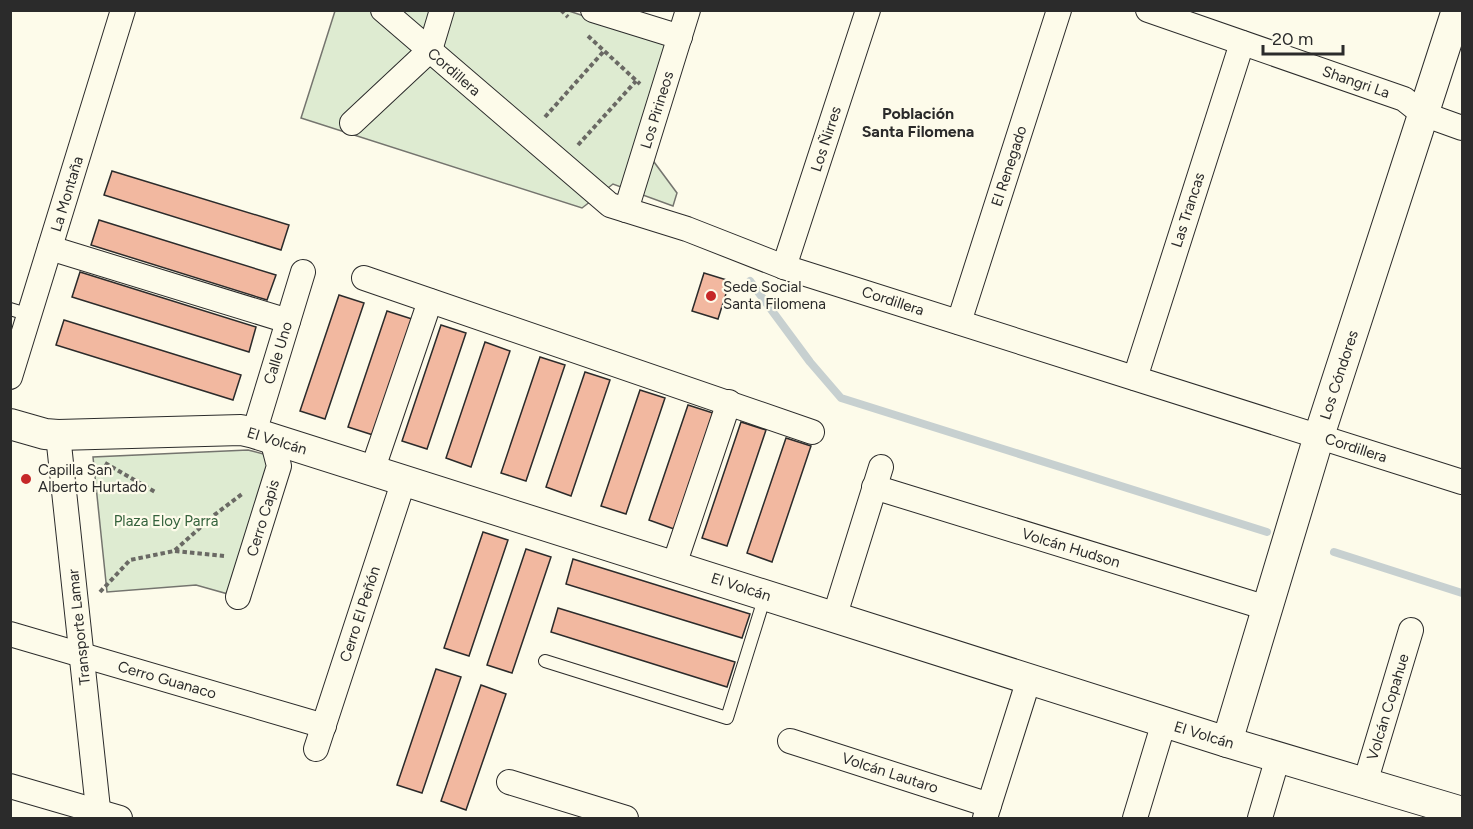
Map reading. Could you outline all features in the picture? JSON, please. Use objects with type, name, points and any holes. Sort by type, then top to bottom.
[{"type":"street","name":"La Montaña","points":[[10,377],[20,312],[50,248],[123,10]]},
{"type":"street","name":"Cordillera","points":[[383,10],[610,205],[687,230],[784,267],[1462,482]]},
{"type":"street","points":[[352,123],[430,50],[442,10]]},
{"type":"street","points":[[593,10],[680,37]]},
{"type":"street","name":"Los Pirineos","points":[[626,210],[688,10]]},
{"type":"street","name":"Los Ñirres","points":[[784,267],[868,10]]},
{"type":"street","name":"El Renegado","points":[[959,322],[1059,10]]},
{"type":"street","name":"Shangri La","points":[[1148,10],[1404,99],[1424,114],[1462,128]]},
{"type":"street","name":"Los Cóndores","points":[[1227,742],[1319,436],[1457,10]]},
{"type":"street","name":"Las Trancas","points":[[1135,378],[1242,43]]},
{"type":"street","points":[[50,248],[288,321]]},
{"type":"street","name":"Calle Uno","points":[[268,446],[288,321],[303,272]]},
{"type":"street","points":[[364,278],[812,432]]},
{"type":"street","points":[[372,471],[430,301]]},
{"type":"street","points":[[674,565],[729,402]]},
{"type":"street","name":"El Volcán","points":[[10,424],[45,434],[58,435],[241,430],[268,446],[404,480],[1227,742],[1462,813]]},
{"type":"street","name":"Transporte Lamar","points":[[58,435],[81,655],[106,816]]},
{"type":"street","name":"Cerro Capis","points":[[238,597],[250,559],[268,446]]},
{"type":"street","name":"Volcán Hudson","points":[[834,618],[877,477],[1267,608]]},
{"type":"street","name":"Cerro El Peñón","points":[[320,737],[404,480]]},
{"type":"street","name":"Volcán Copahue","points":[[1365,783],[1412,630]]},
{"type":"street","name":"Cerro Guanaco","points":[[10,634],[81,655],[320,737]]},
{"type":"street","points":[[987,812],[1029,679]]},
{"type":"street","points":[[1135,819],[1164,722]]},
{"type":"street","name":"Volcán Lautaro","points":[[790,741],[987,812]]},
{"type":"street","points":[[1260,819],[1278,757]]},
{"type":"street","points":[[509,782],[626,819]]},
{"type":"street","points":[[10,786],[106,816]]},
{"type":"lane","points":[[545,661],[727,718],[765,596]]},
{"type":"path","points":[[561,10],[570,19]]},
{"type":"path","points":[[587,35],[659,104]]},
{"type":"path","points":[[529,135],[604,51]]},
{"type":"path","points":[[562,164],[636,81]]},
{"type":"path","points":[[174,550],[213,516],[268,446]]},
{"type":"path","points":[[100,593],[130,560],[174,550],[250,559]]},
{"type":"green space","points":[[335,11],[569,11],[668,44],[637,139],[677,193],[673,206],[613,184],[582,208],[301,118]]},
{"type":"green space","name":"Plaza Eloy Parra","points":[[248,450],[271,456],[228,594],[196,585],[107,592],[93,457]]},
{"type":"building","points":[[112,171],[289,225],[281,250],[104,195]]},
{"type":"building","points":[[99,220],[276,275],[267,300],[91,245]]},
{"type":"building","points":[[80,272],[256,327],[249,352],[72,297]]},
{"type":"building","name":"Sede Social Santa Filomena","points":[[704,273],[730,281],[718,319],[692,311]]},
{"type":"building","points":[[339,295],[364,303],[325,419],[300,411]]},
{"type":"building","points":[[387,311],[412,319],[373,435],[348,427]]},
{"type":"building","points":[[64,320],[241,375],[233,400],[56,345]]},
{"type":"building","points":[[441,325],[466,333],[427,449],[402,441]]},
{"type":"building","points":[[485,342],[510,351],[471,467],[446,458]]},
{"type":"building","points":[[540,357],[565,365],[526,481],[501,473]]},
{"type":"building","points":[[585,372],[610,380],[571,496],[546,487]]},
{"type":"building","points":[[640,390],[665,398],[626,514],[601,506]]},
{"type":"building","points":[[688,405],[713,413],[674,529],[649,520]]},
{"type":"building","points":[[741,422],[766,430],[727,546],[702,538]]},
{"type":"building","points":[[786,438],[811,446],[772,562],[747,553]]},
{"type":"building","points":[[483,532],[508,540],[469,656],[444,648]]},
{"type":"building","points":[[526,549],[551,557],[512,673],[487,665]]},
{"type":"building","points":[[573,559],[750,614],[742,638],[566,584]]},
{"type":"building","points":[[558,608],[735,662],[727,687],[551,632]]},
{"type":"building","points":[[436,669],[461,677],[422,793],[397,785]]},
{"type":"building","points":[[481,685],[506,694],[466,810],[441,801]]},
{"type":"waterway","points":[[750,281],[810,362],[841,398],[1267,532]]},
{"type":"waterway","points":[[1334,552],[1462,593]]},
{"type":"place","name":"Sede Social Santa Filomena","points":[[711,296]]},
{"type":"place","name":"Capilla San Alberto Hurtado","points":[[26,479]]},
{"type":"district","name":"Población Santa Filomena","points":[[918,122]]}]
